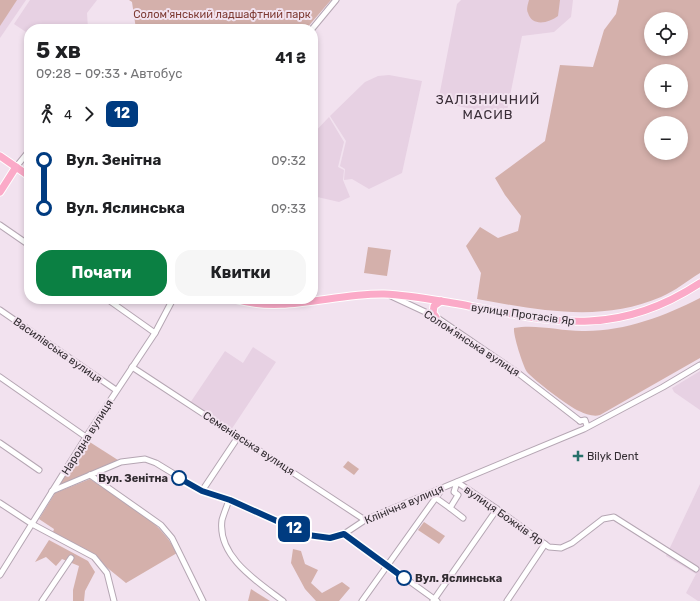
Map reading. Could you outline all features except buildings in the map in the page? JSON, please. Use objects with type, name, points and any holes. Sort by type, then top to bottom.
[{"type":"main road","points":[[0,156],[24,173]]},
{"type":"main road","points":[[0,192],[16,167]]},
{"type":"main road","name":"вулиця Протасів Яр","points":[[386,294],[441,301],[559,321],[594,322],[625,317],[648,310],[675,299],[700,283]]},
{"type":"main road","name":"Соломʼянська вулиця","points":[[318,300],[363,294],[386,294]]},
{"type":"main road","points":[[436,317],[433,313],[434,306],[441,301]]},
{"type":"main road","name":"Соломʼянська вулиця","points":[[258,304],[292,304]]},
{"type":"street","points":[[316,24],[336,0]]},
{"type":"street","points":[[16,167],[24,157]]},
{"type":"street","points":[[0,225],[24,242]]},
{"type":"street","name":"Соломʼянська вулиця","points":[[386,294],[436,317],[518,373],[580,421]]},
{"type":"street","points":[[114,304],[155,332]]},
{"type":"street","name":"Народна вулиця","points":[[0,575],[86,437],[155,332],[170,304]]},
{"type":"street","name":"Василівська вулиця","points":[[0,310],[116,390]]},
{"type":"street","points":[[587,426],[585,420],[580,421],[578,425],[581,429],[584,429],[700,365]]},
{"type":"street","name":"Семенівська вулиця","points":[[132,367],[365,520]]},
{"type":"street","points":[[0,377],[86,437]]},
{"type":"street","name":"Клінічна вулиця","points":[[52,491],[121,462],[145,459],[156,463],[202,491],[230,500],[308,535],[330,538],[344,534],[365,520],[442,489],[581,429]]},
{"type":"street","points":[[202,491],[238,437]]},
{"type":"street","points":[[0,443],[39,470]]},
{"type":"street","points":[[90,475],[161,525],[172,538],[203,601]]},
{"type":"street","points":[[450,508],[458,495],[454,492],[457,482]]},
{"type":"street","name":"вулиця Божків Яр","points":[[457,482],[549,547],[561,548],[575,541],[603,520],[614,517],[696,569]]},
{"type":"street","points":[[362,601],[442,489]]},
{"type":"street","points":[[436,498],[463,518]]},
{"type":"street","points":[[230,500],[222,520],[223,537],[231,556],[241,567],[283,601]]},
{"type":"street","points":[[0,503],[32,524],[98,561],[107,574],[114,601]]},
{"type":"street","points":[[344,534],[434,600],[497,509]]},
{"type":"street","points":[[507,601],[545,544]]},
{"type":"street","points":[[42,601],[71,558]]},
{"type":"shaded area","points":[[0,0],[26,0],[0,38]]},
{"type":"shaded area","points":[[30,0],[97,0],[87,13],[88,24],[24,24],[24,31],[14,24]]},
{"type":"shaded area","points":[[461,0],[573,0],[571,17],[554,32],[522,36],[506,116],[438,102],[457,4]]},
{"type":"shaded area","points":[[389,75],[422,81],[402,173],[369,189],[352,179],[344,180],[345,169],[340,166],[346,141],[330,116],[365,82],[378,76]]},
{"type":"shaded area","points":[[329,117],[344,142],[338,167],[344,170],[343,180],[350,197],[339,202],[318,197],[318,129]]},
{"type":"shaded area","points":[[253,347],[276,362],[231,430],[190,403],[225,351],[243,363]]},
{"type":"shaded area","points":[[700,371],[700,410],[674,392],[672,388]]},
{"type":"shaded area","points":[[700,484],[700,601],[698,601],[686,593],[696,574],[666,556]]},
{"type":"green space","points":[[0,0],[17,0],[0,26]]},
{"type":"green space","name":"Солом'янський ладшафтний парк","points":[[129,0],[331,0],[310,24],[135,24],[132,2]]},
{"type":"green space","points":[[529,0],[560,0],[558,16],[546,22],[537,22],[533,20],[527,11]]},
{"type":"green space","points":[[619,0],[700,0],[700,273],[666,295],[638,305],[616,310],[569,312],[523,307],[477,299],[481,273],[466,246],[480,227],[498,238],[518,231],[521,216],[505,195],[495,178],[545,141],[560,65],[593,67],[604,30],[616,14]]},
{"type":"green space","points":[[368,247],[391,250],[387,276],[364,273]]},
{"type":"green space","points":[[700,298],[700,358],[598,416],[574,409],[527,372],[523,364],[514,332],[514,328],[522,327],[582,331],[613,329],[658,317]]},
{"type":"green space","points":[[85,439],[121,462],[52,491]]},
{"type":"green space","points":[[348,461],[359,469],[354,475],[343,467]]},
{"type":"green space","points":[[90,479],[126,502],[150,520],[169,541],[177,553],[126,583],[94,557],[52,535],[54,529],[39,519],[55,493]]},
{"type":"green space","points":[[424,522],[445,536],[439,544],[418,530]]},
{"type":"green space","points":[[49,540],[88,561],[95,572],[85,591],[84,601],[73,601],[73,590],[79,566],[62,559],[56,566],[46,557],[35,562]]},
{"type":"green space","points":[[293,549],[301,551],[305,564],[318,570],[311,583],[322,593],[342,582],[350,588],[339,601],[316,601],[305,589],[291,563]]},
{"type":"green space","points":[[251,589],[270,601],[248,601]]},
{"type":"bus line","name":"12","points":[[179,478],[202,491],[230,500],[308,535],[320,538],[330,538],[344,534],[404,578]]},
{"type":"place","name":"Bilyk Dent","points":[[578,456]]},
{"type":"place","name":"Вул. Зенітна","points":[[179,478]]},
{"type":"place","name":"Вул. Яслинська","points":[[404,578]]},
{"type":"district","name":"ЗАЛІЗНИЧНИЙ МАСИВ","points":[[488,106]]}]
